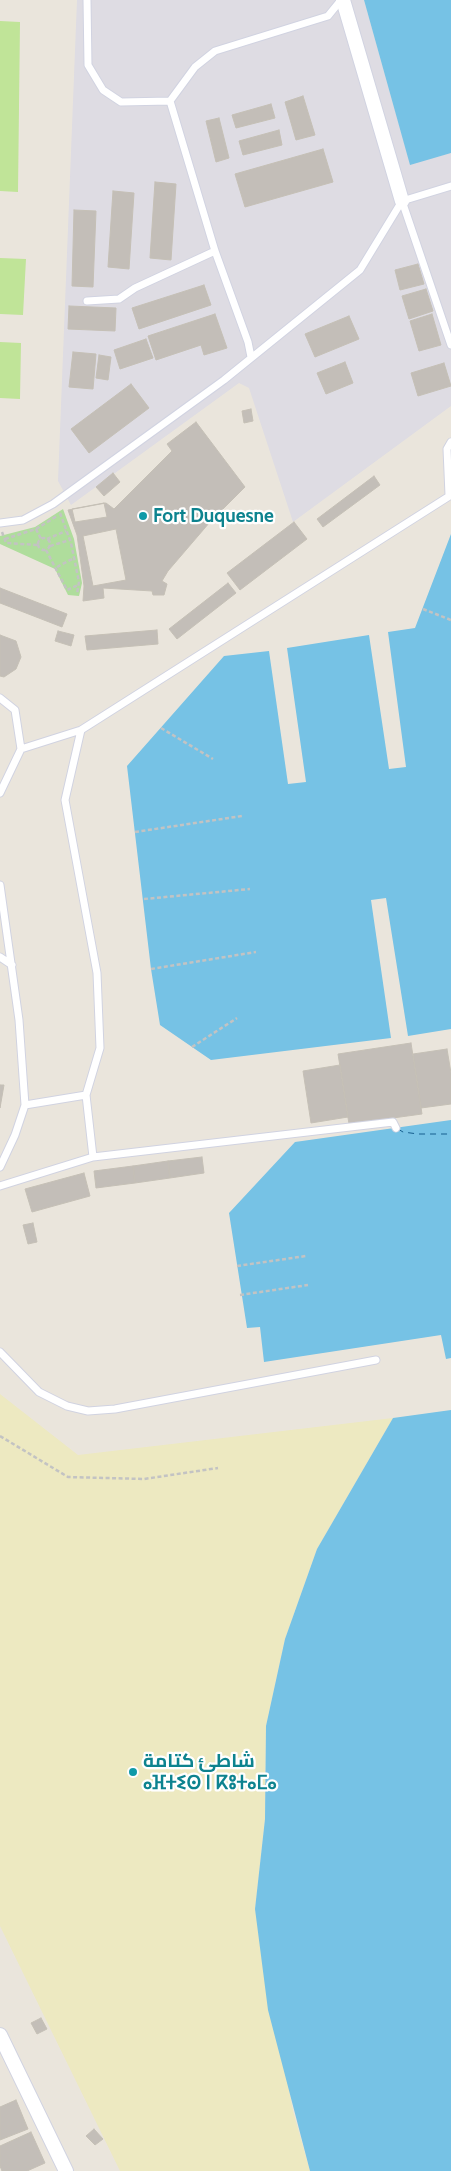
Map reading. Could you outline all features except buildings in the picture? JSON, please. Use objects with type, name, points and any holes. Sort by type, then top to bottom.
[{"type":"street","points":[[342,0],[402,201]]},
{"type":"street","points":[[0,2035],[66,2171]]},
{"type":"lane","points":[[87,0],[88,65],[103,90],[120,102],[170,101]]},
{"type":"lane","points":[[170,101],[194,67],[215,52],[328,16],[342,0]]},
{"type":"lane","points":[[170,101],[215,251],[248,342],[251,356]]},
{"type":"lane","points":[[0,524],[23,520],[56,503],[224,380],[251,356],[360,270],[402,201],[451,186]]},
{"type":"lane","points":[[402,201],[451,345]]},
{"type":"lane","points":[[87,301],[119,299],[135,288],[215,251]]},
{"type":"lane","points":[[20,749],[80,730],[450,495],[447,449],[451,442]]},
{"type":"lane","points":[[0,698],[15,710],[20,749],[0,793]]},
{"type":"lane","points":[[80,730],[65,800],[97,974],[100,1048],[86,1095],[93,1157]]},
{"type":"lane","points":[[0,885],[19,1020],[25,1105],[15,1135],[0,1167]]},
{"type":"lane","points":[[0,957],[12,965]]},
{"type":"lane","points":[[25,1105],[86,1095]]},
{"type":"lane","points":[[0,1186],[93,1157],[393,1122],[396,1128]]},
{"type":"lane","points":[[0,1352],[39,1392],[67,1406],[88,1411],[115,1409],[376,1360]]},
{"type":"path","points":[[56,503],[70,540],[79,585],[77,594]]},
{"type":"path","points":[[0,524],[6,544],[38,545],[40,549],[46,550]]},
{"type":"path","points":[[36,529],[41,539]]},
{"type":"path","points":[[41,539],[47,539],[66,531]]},
{"type":"path","points":[[38,545],[41,539]]},
{"type":"path","points":[[47,539],[50,546]]},
{"type":"path","points":[[46,550],[50,546],[70,540]]},
{"type":"path","points":[[46,550],[53,566],[57,567],[67,590],[79,585]]},
{"type":"path","points":[[57,567],[74,558]]},
{"type":"path","points":[[423,609],[451,620]]},
{"type":"path","points":[[161,728],[213,759]]},
{"type":"path","points":[[135,832],[242,816]]},
{"type":"path","points":[[144,900],[250,889]]},
{"type":"path","points":[[151,969],[256,952]]},
{"type":"path","points":[[192,1047],[237,1018]]},
{"type":"path","points":[[237,1266],[306,1256]]},
{"type":"path","points":[[240,1296],[308,1285]]},
{"type":"path","points":[[0,1436],[68,1477],[144,1479],[218,1468]]},
{"type":"shaded area","points":[[77,0],[364,0],[410,164],[451,153],[451,406],[293,522],[249,388],[239,383],[71,505],[58,481]]},
{"type":"green space","points":[[0,21],[20,22],[18,192],[0,191]]},
{"type":"green space","points":[[0,258],[26,259],[23,315],[0,314]]},
{"type":"green space","points":[[0,342],[21,343],[20,399],[0,398]]},
{"type":"green space","points":[[63,509],[74,539],[82,583],[79,596],[68,595],[55,569],[0,544],[0,536],[35,527]]},
{"type":"sand","name":"شاطئ كتامة ⴰⴼⵜⵉⵙ ⵏ ⴽⵓⵜⴰⵎⴰ","points":[[0,1394],[78,1455],[393,1418],[317,1549],[285,1639],[266,1726],[265,1819],[255,1909],[293,2111],[310,2171],[120,2171],[0,1926]]},
{"type":"water","points":[[364,0],[451,0],[451,153],[410,165]]},
{"type":"water","points":[[451,534],[451,1029],[408,1036],[386,898],[371,900],[391,1038],[211,1060],[160,1025],[151,969],[127,766],[224,656],[269,651],[288,784],[306,782],[287,648],[369,635],[389,769],[406,767],[388,632],[415,628]]},
{"type":"water","points":[[451,1120],[451,1358],[446,1359],[441,1335],[264,1362],[260,1327],[247,1328],[229,1213],[295,1142]]},
{"type":"water","points":[[451,1410],[451,2171],[310,2171],[268,2010],[255,1909],[265,1819],[266,1726],[285,1639],[317,1549],[393,1418]]},
{"type":"ferry route","points":[[398,1129],[403,1132],[418,1134],[451,1134]]},
{"type":"place","name":"Fort Duquesne","points":[[143,516]]},
{"type":"place","name":"شاطئ كتامة ⴰⴼⵜⵉⵙ ⵏ ⴽⵓⵜⴰⵎⴰ","points":[[133,1772]]}]
